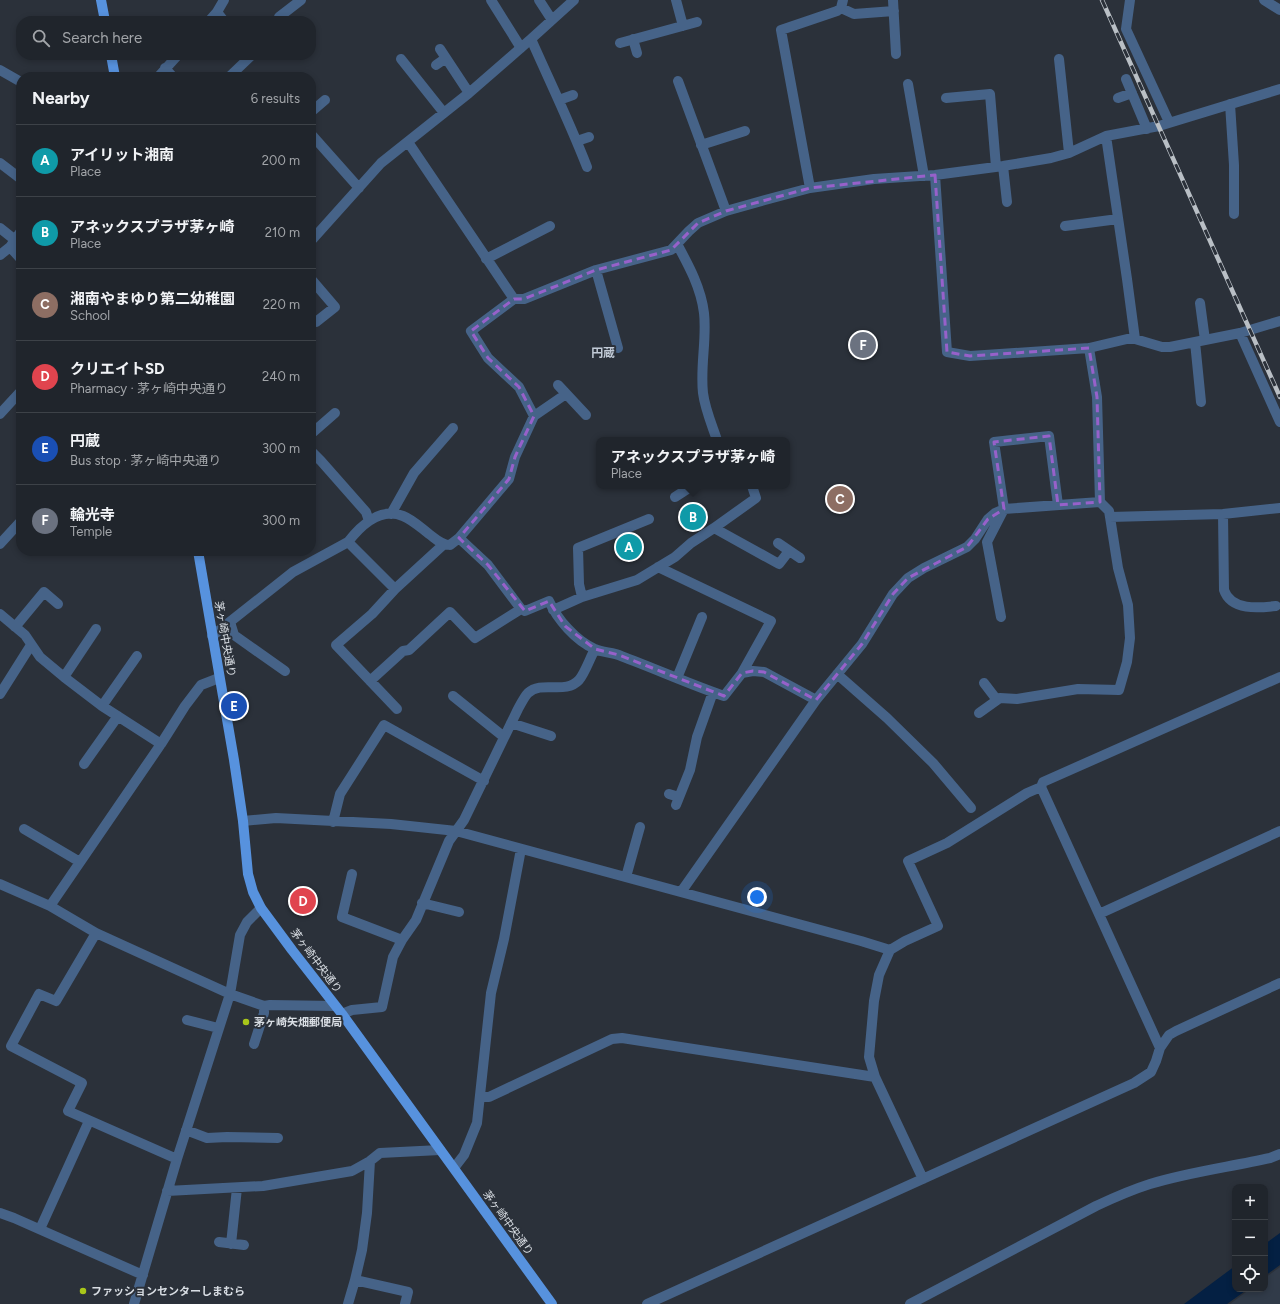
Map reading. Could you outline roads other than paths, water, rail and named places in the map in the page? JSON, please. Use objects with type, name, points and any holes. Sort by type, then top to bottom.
[{"type":"main road","points":[[101,0],[104,16]]},
{"type":"main road","points":[[112,60],[114,72]]},
{"type":"main road","name":"茅ヶ崎中央通り","points":[[199,556],[234,760],[243,821],[248,874],[253,892],[261,908],[338,1010],[552,1304]]},
{"type":"street","points":[[213,16],[224,0]]},
{"type":"street","points":[[281,16],[301,0]]},
{"type":"street","points":[[490,0],[521,48]]},
{"type":"street","points":[[539,0],[552,20]]},
{"type":"street","points":[[316,235],[381,163],[469,93],[574,0]]},
{"type":"street","points":[[676,0],[683,26]]},
{"type":"street","points":[[893,0],[896,54]]},
{"type":"street","points":[[1130,0],[1126,29],[1168,122]]},
{"type":"street","points":[[1264,0],[1280,10]]},
{"type":"street","points":[[810,188],[781,30],[837,12],[842,4],[854,14],[894,11]]},
{"type":"street","points":[[217,12],[220,16]]},
{"type":"street","points":[[620,43],[697,22]]},
{"type":"street","points":[[531,39],[587,166]]},
{"type":"street","points":[[633,39],[637,53]]},
{"type":"street","points":[[440,49],[469,93]]},
{"type":"street","points":[[436,65],[446,58]]},
{"type":"street","points":[[401,59],[444,113]]},
{"type":"street","points":[[1059,59],[1069,153]]},
{"type":"street","points":[[162,72],[173,60]]},
{"type":"street","points":[[234,72],[247,60]]},
{"type":"street","points":[[165,68],[169,72]]},
{"type":"street","points":[[0,70],[16,79]]},
{"type":"street","points":[[1126,79],[1147,129]]},
{"type":"street","points":[[678,81],[726,211]]},
{"type":"street","points":[[908,84],[924,176]]},
{"type":"street","points":[[534,416],[519,387],[488,358],[471,331],[514,299],[524,299],[596,270],[671,250],[698,223],[726,211],[810,188],[874,179],[935,175],[1000,167],[1051,158],[1069,153],[1106,136],[1147,129],[1280,88]]},
{"type":"street","points":[[1118,98],[1132,92]]},
{"type":"street","points":[[946,98],[990,94],[1006,202]]},
{"type":"street","points":[[559,100],[573,95]]},
{"type":"street","points":[[316,108],[325,100]]},
{"type":"street","points":[[1230,104],[1234,165],[1234,214]]},
{"type":"street","points":[[701,145],[745,131]]},
{"type":"street","points":[[1106,136],[1135,339]]},
{"type":"street","points":[[577,141],[589,138]]},
{"type":"street","points":[[316,140],[359,188]]},
{"type":"street","points":[[408,142],[514,299]]},
{"type":"street","points":[[0,164],[16,175]]},
{"type":"street","points":[[935,175],[947,352],[970,356],[1088,348],[1127,339],[1135,339],[1162,347],[1170,347],[1240,333],[1280,321]]},
{"type":"street","points":[[1065,226],[1118,219]]},
{"type":"street","points":[[486,259],[550,226]]},
{"type":"street","points":[[0,228],[16,250]]},
{"type":"street","points":[[0,255],[16,238]]},
{"type":"street","points":[[677,244],[692,271],[704,311],[706,330],[703,392],[707,412],[716,437]]},
{"type":"street","points":[[596,270],[618,348]]},
{"type":"street","points":[[316,285],[334,308],[316,322]]},
{"type":"street","points":[[1200,303],[1205,340]]},
{"type":"street","points":[[1240,333],[1280,422]]},
{"type":"street","points":[[1194,342],[1201,402]]},
{"type":"street","points":[[979,713],[1000,698],[1017,699],[1078,689],[1119,690],[1127,662],[1130,638],[1128,605],[1118,568],[1109,512],[1100,502],[1097,397],[1088,348]]},
{"type":"street","points":[[558,385],[586,416]]},
{"type":"street","points":[[212,636],[293,572],[348,542],[354,534],[369,521],[381,515],[391,514],[403,516],[443,545],[450,546],[509,479],[515,457],[534,416],[566,394]]},
{"type":"street","points":[[0,414],[16,396]]},
{"type":"street","points":[[316,430],[335,413]]},
{"type":"street","points":[[391,514],[414,473],[453,428]]},
{"type":"street","points":[[1001,617],[987,542],[1004,509],[994,442],[1049,436],[1058,505]]},
{"type":"street","points":[[316,456],[366,512],[369,521]]},
{"type":"street","points":[[675,497],[687,489]]},
{"type":"street","points":[[553,610],[582,597],[637,580],[675,557],[691,543],[756,498],[753,489]]},
{"type":"street","points":[[681,892],[816,700],[862,644],[893,594],[908,578],[924,568],[967,547],[975,540],[988,519],[995,513],[1004,509],[1100,502]]},
{"type":"street","points":[[1110,517],[1223,514],[1280,508]]},
{"type":"street","points":[[1223,514],[1224,590],[1226,597],[1235,603],[1246,607],[1258,608],[1276,606]]},
{"type":"street","points":[[582,597],[579,584],[578,548],[649,519]]},
{"type":"street","points":[[0,544],[16,526]]},
{"type":"street","points":[[714,528],[779,564],[789,551]]},
{"type":"street","points":[[458,538],[488,565],[521,608],[525,611],[549,601],[553,610],[565,626],[575,636],[595,649],[619,655],[724,696],[742,673],[771,621],[658,567]]},
{"type":"street","points":[[348,542],[395,589]]},
{"type":"street","points":[[778,543],[800,558]]},
{"type":"street","points":[[397,709],[336,645],[372,614],[395,589],[443,545]]},
{"type":"street","points":[[15,626],[44,592],[58,604]]},
{"type":"street","points":[[370,681],[403,651],[409,650],[450,612],[475,638],[521,608]]},
{"type":"street","points":[[0,614],[25,636],[40,657],[64,677],[102,706],[161,744]]},
{"type":"street","points":[[678,678],[702,617]]},
{"type":"street","points":[[230,622],[234,636],[285,671]]},
{"type":"street","points":[[64,677],[96,629]]},
{"type":"street","points":[[0,694],[31,645]]},
{"type":"street","points":[[0,884],[50,906],[96,933],[230,994],[264,1006],[338,1010],[382,1007],[393,957],[402,940],[416,920],[449,841],[464,820],[518,709],[528,693],[536,688],[565,688],[580,679],[595,649]]},
{"type":"street","points":[[102,706],[137,656]]},
{"type":"street","points":[[742,673],[753,671],[764,672],[816,700]]},
{"type":"street","points":[[837,674],[887,718],[933,763],[971,808]]},
{"type":"street","points":[[923,1179],[875,1077],[869,1057],[874,1001],[879,975],[890,950],[905,941],[938,926],[908,861],[947,843],[1027,793],[1041,787],[1043,782],[1280,677]]},
{"type":"street","points":[[50,906],[200,685],[219,678]]},
{"type":"street","points":[[984,683],[997,700]]},
{"type":"street","points":[[675,799],[690,770],[697,737],[713,692]]},
{"type":"street","points":[[453,696],[504,737]]},
{"type":"street","points":[[84,764],[118,716]]},
{"type":"street","points":[[511,723],[551,736]]},
{"type":"street","points":[[333,822],[340,794],[384,725],[484,781]]},
{"type":"street","points":[[1041,787],[1160,1048]]},
{"type":"street","points":[[243,821],[276,818],[391,824],[456,830],[890,950]]},
{"type":"street","points":[[626,877],[640,827]]},
{"type":"street","points":[[24,829],[80,862]]},
{"type":"street","points":[[1099,914],[1280,830]]},
{"type":"street","points":[[454,1168],[464,1155],[476,1123],[491,994],[504,938],[521,849]]},
{"type":"street","points":[[352,874],[342,917],[402,940]]},
{"type":"street","points":[[422,903],[459,912]]},
{"type":"street","points":[[134,1304],[167,1191],[230,994],[240,935],[247,922],[261,908]]},
{"type":"street","points":[[96,933],[56,1001],[39,994],[12,1046],[82,1083],[68,1111],[177,1159]]},
{"type":"street","points":[[646,1304],[1134,1083],[1151,1072],[1160,1048],[1169,1035],[1280,983]]},
{"type":"street","points":[[254,1044],[264,1013],[264,1006]]},
{"type":"street","points":[[187,1020],[218,1028]]},
{"type":"street","points":[[480,1096],[489,1096],[612,1040],[622,1038],[875,1077]]},
{"type":"street","points":[[40,1229],[89,1121]]},
{"type":"street","points":[[186,1130],[208,1138],[278,1138]]},
{"type":"street","points":[[167,1191],[262,1186],[352,1171],[370,1161],[380,1153],[440,1150]]},
{"type":"street","points":[[910,1304],[1096,1206],[1124,1193],[1150,1184],[1270,1158],[1280,1154]]},
{"type":"street","points":[[348,1304],[362,1250],[368,1213],[370,1161]]},
{"type":"street","points":[[231,1244],[237,1188]]},
{"type":"street","points":[[0,1213],[40,1229],[143,1275]]},
{"type":"street","points":[[218,1242],[244,1245]]},
{"type":"street","points":[[355,1280],[408,1292],[405,1304]]},
{"type":"water","points":[[1280,1233],[1280,1265],[1268,1274],[1268,1256],[1268,1242]]},
{"type":"water","points":[[1232,1268],[1232,1292],[1244,1292],[1227,1304],[1184,1304]]},
{"type":"railway","points":[[1102,0],[1280,397]]},
{"type":"place","name":"輪光寺","points":[[863,345]]},
{"type":"place","name":"湘南やまゆり第二幼稚園","points":[[840,499]]},
{"type":"place","name":"アネックスプラザ茅ヶ崎","points":[[693,517]]},
{"type":"place","name":"アイリット湘南","points":[[629,547]]},
{"type":"place","name":"円蔵","points":[[234,706]]},
{"type":"place","name":"クリエイトSD","points":[[303,901]]},
{"type":"place","name":"茅ヶ崎矢畑郵便局","points":[[246,1022]]},
{"type":"place","name":"ファッションセンターしまむら","points":[[83,1291]]},
{"type":"district","name":"円蔵","points":[[603,353]]}]
